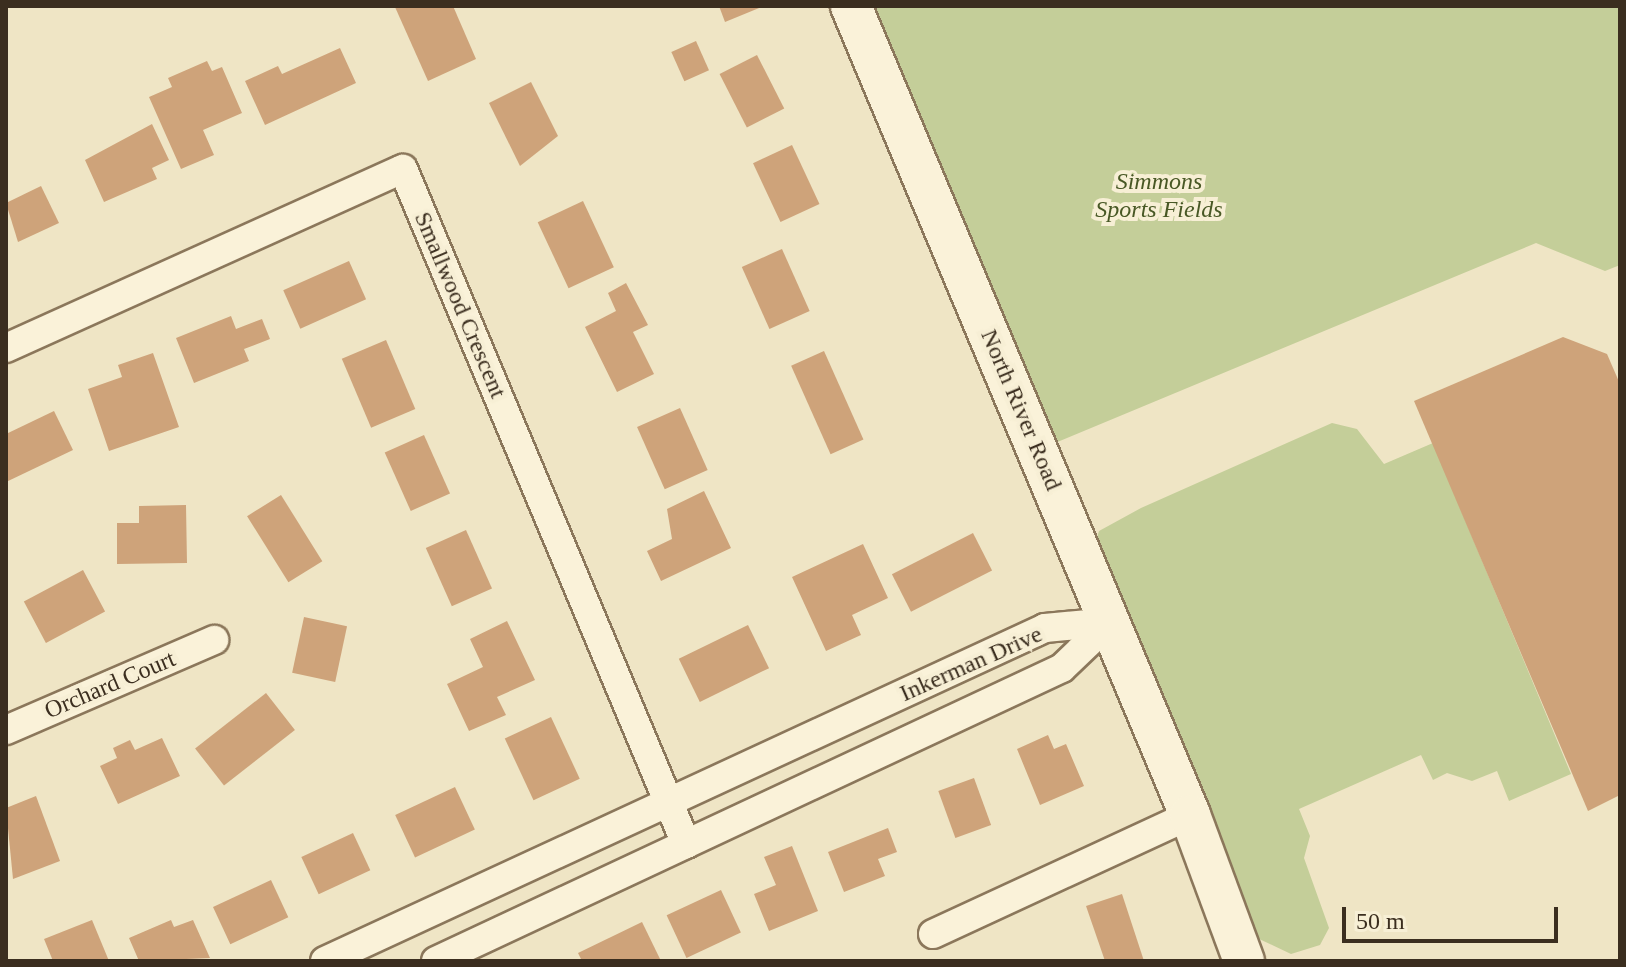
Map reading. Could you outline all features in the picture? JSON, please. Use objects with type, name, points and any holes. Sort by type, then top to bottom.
[{"type":"main road","name":"North River Road","points":[[851,6],[1190,815],[1244,961]]},
{"type":"street","name":"Smallwood Crescent","points":[[6,348],[403,169],[686,844]]},
{"type":"street","name":"Inkerman Drive","points":[[325,961],[1045,628],[1110,622]]},
{"type":"street","name":"Inkerman Drive","points":[[436,961],[1062,668],[1110,622]]},
{"type":"street","name":"Orchard Court","points":[[6,730],[214,640]]},
{"type":"street","points":[[933,934],[1190,815]]},
{"type":"green space","name":"Simmons Sports Fields","points":[[873,6],[1620,6],[1620,265],[1605,271],[1536,243],[1055,443]]},
{"type":"green space","points":[[1332,423],[1357,429],[1384,464],[1433,443],[1571,774],[1509,801],[1497,771],[1472,781],[1447,773],[1433,780],[1421,755],[1299,809],[1310,836],[1304,858],[1329,928],[1320,945],[1291,954],[1255,937],[1094,547],[1099,531],[1141,508]]},
{"type":"building","points":[[453,6],[476,59],[428,81],[395,7]]},
{"type":"building","points":[[719,6],[764,6],[725,22]]},
{"type":"building","points":[[696,41],[709,70],[684,81],[671,52]]},
{"type":"building","points":[[340,48],[356,83],[265,125],[245,81],[278,66],[282,74]]},
{"type":"building","points":[[757,55],[784,108],[747,128],[720,74]]},
{"type":"building","points":[[207,61],[212,71],[222,67],[242,113],[203,130],[214,155],[181,169],[149,97],[172,87],[168,78]]},
{"type":"building","points":[[531,82],[558,136],[520,166],[489,103]]},
{"type":"building","points":[[152,124],[169,160],[152,168],[157,179],[104,202],[85,160]]},
{"type":"building","points":[[792,145],[819,204],[780,222],[753,163]]},
{"type":"building","points":[[41,186],[59,223],[18,242],[6,203]]},
{"type":"building","points":[[583,201],[614,267],[569,288],[538,222]]},
{"type":"building","points":[[782,249],[810,311],[769,329],[742,267]]},
{"type":"building","points":[[349,261],[366,299],[300,329],[283,290]]},
{"type":"building","points":[[626,283],[648,325],[633,332],[654,374],[617,392],[585,327],[616,311],[608,293]]},
{"type":"building","points":[[231,316],[236,329],[262,319],[270,339],[244,349],[249,361],[194,383],[176,338]]},
{"type":"building","points":[[1563,337],[1607,354],[1620,384],[1620,795],[1588,811],[1414,401]]},
{"type":"building","points":[[386,340],[415,409],[371,428],[342,359]]},
{"type":"building","points":[[824,351],[863,440],[831,454],[791,366]]},
{"type":"building","points":[[153,353],[179,427],[109,451],[88,389],[122,377],[118,365]]},
{"type":"building","points":[[680,408],[708,470],[665,489],[637,427]]},
{"type":"building","points":[[54,411],[73,450],[6,482],[6,434]]},
{"type":"building","points":[[424,435],[450,493],[411,511],[385,452]]},
{"type":"building","points":[[704,491],[731,548],[661,581],[647,551],[672,539],[667,509]]},
{"type":"building","points":[[281,495],[322,561],[288,582],[247,516]]},
{"type":"building","points":[[186,505],[187,563],[117,564],[117,523],[139,523],[139,506]]},
{"type":"building","points":[[466,530],[492,588],[452,606],[426,548]]},
{"type":"building","points":[[973,533],[992,570],[911,612],[892,574]]},
{"type":"building","points":[[863,544],[888,598],[852,615],[861,635],[826,651],[792,577]]},
{"type":"building","points":[[83,570],[105,611],[46,643],[24,601]]},
{"type":"building","points":[[304,617],[347,626],[335,682],[292,673]]},
{"type":"building","points":[[507,621],[535,680],[497,697],[506,715],[469,731],[447,684],[483,667],[470,639]]},
{"type":"building","points":[[748,625],[769,668],[700,702],[679,659]]},
{"type":"building","points":[[266,693],[295,730],[224,785],[195,748]]},
{"type":"building","points":[[551,717],[580,779],[534,800],[505,739]]},
{"type":"building","points":[[1048,735],[1054,749],[1066,744],[1084,786],[1040,805],[1017,749]]},
{"type":"building","points":[[162,738],[180,776],[118,804],[100,766],[117,758],[113,748],[130,740],[135,750]]},
{"type":"building","points":[[974,778],[991,825],[955,838],[938,791]]},
{"type":"building","points":[[455,787],[475,830],[415,857],[395,815]]},
{"type":"building","points":[[36,796],[60,861],[13,879],[6,808]]},
{"type":"building","points":[[888,828],[897,852],[878,859],[885,876],[844,892],[828,852]]},
{"type":"building","points":[[353,833],[370,870],[319,894],[301,857]]},
{"type":"building","points":[[792,846],[818,911],[769,931],[754,894],[776,885],[764,857]]},
{"type":"building","points":[[271,880],[288,917],[230,944],[213,907]]},
{"type":"building","points":[[721,890],[741,933],[686,958],[667,915]]},
{"type":"building","points":[[1122,894],[1144,961],[1105,961],[1086,906]]},
{"type":"building","points":[[92,920],[109,961],[53,961],[44,939]]},
{"type":"building","points":[[171,920],[174,927],[193,920],[210,958],[139,961],[129,938]]},
{"type":"building","points":[[642,922],[661,961],[582,961],[578,953]]}]
